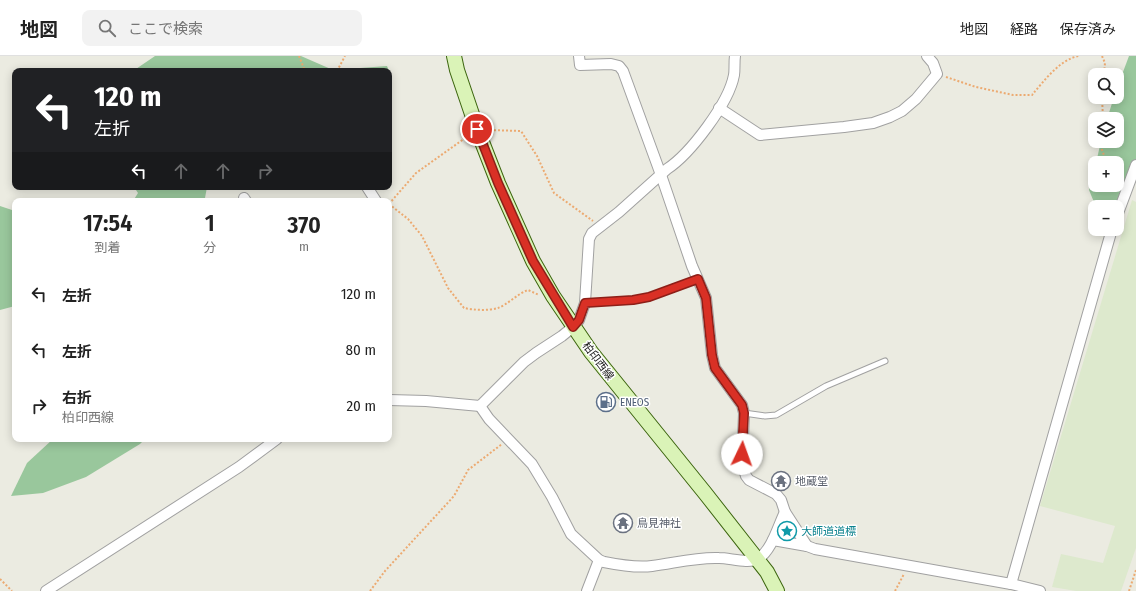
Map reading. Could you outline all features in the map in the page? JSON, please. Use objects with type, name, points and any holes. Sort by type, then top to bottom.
[{"type":"main road","name":"柏印西線","points":[[454,56],[457,70],[477,129],[515,223],[533,261],[553,296],[573,327],[616,384],[757,559],[773,582],[777,591]]},
{"type":"street","points":[[579,56],[580,65],[611,64],[618,66],[623,71],[661,175],[679,232],[706,298],[712,355],[715,368],[742,405],[744,413],[742,463],[746,476],[749,480],[776,494],[781,500],[785,512],[808,546]]},
{"type":"street","points":[[480,406],[524,362],[562,336],[579,320],[585,303],[589,239],[592,233],[602,227],[676,163],[691,148],[720,108],[734,75],[735,56]]},
{"type":"street","points":[[720,108],[760,135],[873,123],[902,111],[916,100],[937,74],[933,63],[927,56]]},
{"type":"street","points":[[1123,200],[1136,165]]},
{"type":"street","points":[[1012,584],[1110,236]]},
{"type":"street","points":[[392,400],[426,401],[480,406],[489,419],[532,464],[542,478],[571,534],[599,560],[604,562],[651,566],[684,560],[719,558],[740,561],[757,559],[766,551],[773,540],[785,512]]},
{"type":"street","points":[[46,591],[204,491],[274,442]]},
{"type":"street","points":[[773,540],[808,546],[815,549],[1012,584],[1040,591]]},
{"type":"street","points":[[587,591],[599,560]]},
{"type":"lane","points":[[585,303],[633,300],[649,297],[698,279]]},
{"type":"lane","points":[[744,413],[765,416],[776,415],[826,386],[885,361]]},
{"type":"path","points":[[299,56],[304,68]]},
{"type":"path","points":[[339,68],[346,56]]},
{"type":"path","points":[[937,74],[976,87],[1013,95],[1032,95],[1057,67],[1075,56],[1079,56]]},
{"type":"path","points":[[1103,56],[1105,68]]},
{"type":"path","points":[[392,201],[416,173],[477,129],[521,131],[537,156],[554,193],[602,227]]},
{"type":"path","points":[[392,206],[408,219],[422,236],[448,288],[464,308],[476,310],[499,308],[520,293],[528,290],[545,298],[553,296]]},
{"type":"path","points":[[370,591],[385,571],[454,496],[468,470],[509,439]]},
{"type":"path","points":[[896,591],[909,566]]},
{"type":"path","points":[[1129,591],[1136,570]]},
{"type":"path","points":[[0,579],[12,591]]},
{"type":"green space","points":[[155,56],[301,56],[328,68],[137,68]]},
{"type":"green space","points":[[1129,56],[1136,56],[1136,167],[1120,200],[1093,200],[1090,192],[1124,192],[1124,156],[1098,156],[1099,148],[1124,148],[1124,112],[1109,112],[1112,104],[1124,104],[1124,69]]},
{"type":"green space","points":[[387,66],[388,68],[360,68]]},
{"type":"green space","points":[[136,190],[206,190],[205,198],[135,198],[138,193]]},
{"type":"green space","points":[[1132,200],[1136,202],[1136,548],[1121,591],[1076,591],[1052,587],[1061,554],[1103,563],[1115,526],[1040,506],[1121,236],[1124,236],[1124,227]]},
{"type":"green space","points":[[0,206],[12,210],[12,307],[0,310]]},
{"type":"green space","points":[[50,442],[142,442],[86,477],[43,493],[11,496],[27,463]]},
{"type":"place","name":"ENEOS","points":[[606,402]]},
{"type":"place","name":"地蔵堂","points":[[781,481]]},
{"type":"place","name":"鳥見神社","points":[[623,523]]},
{"type":"place","name":"大師道道標","points":[[787,531]]},
{"type":"route","points":[[477,129],[498,183],[533,261],[573,327],[579,320],[585,303],[633,300],[649,297],[698,279],[706,298],[712,355],[715,368],[742,405],[744,413],[742,454]]}]
